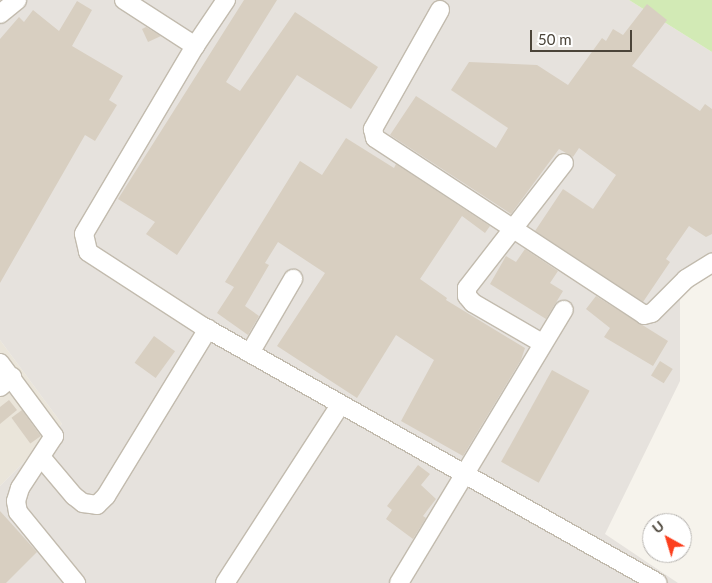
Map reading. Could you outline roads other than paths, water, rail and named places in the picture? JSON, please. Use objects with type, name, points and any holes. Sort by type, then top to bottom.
[{"type":"street","points":[[0,14],[17,0]]},
{"type":"street","points":[[124,0],[195,46]]},
{"type":"street","points":[[226,0],[195,46],[84,234],[84,244],[94,258],[208,329],[340,405],[467,473],[658,583]]},
{"type":"street","points":[[440,10],[373,129],[375,138],[644,315],[652,313],[686,279],[712,263]]},
{"type":"street","points":[[542,344],[473,303],[467,296],[467,288],[515,229],[564,163]]},
{"type":"street","points":[[250,353],[293,279]]},
{"type":"street","points":[[399,583],[564,310]]},
{"type":"street","points":[[41,457],[74,496],[83,503],[97,505],[106,496],[208,329]]},
{"type":"street","points":[[0,363],[6,382],[52,431],[52,440],[20,488],[16,501],[18,512],[76,583]]},
{"type":"street","points":[[226,583],[340,405]]}]
